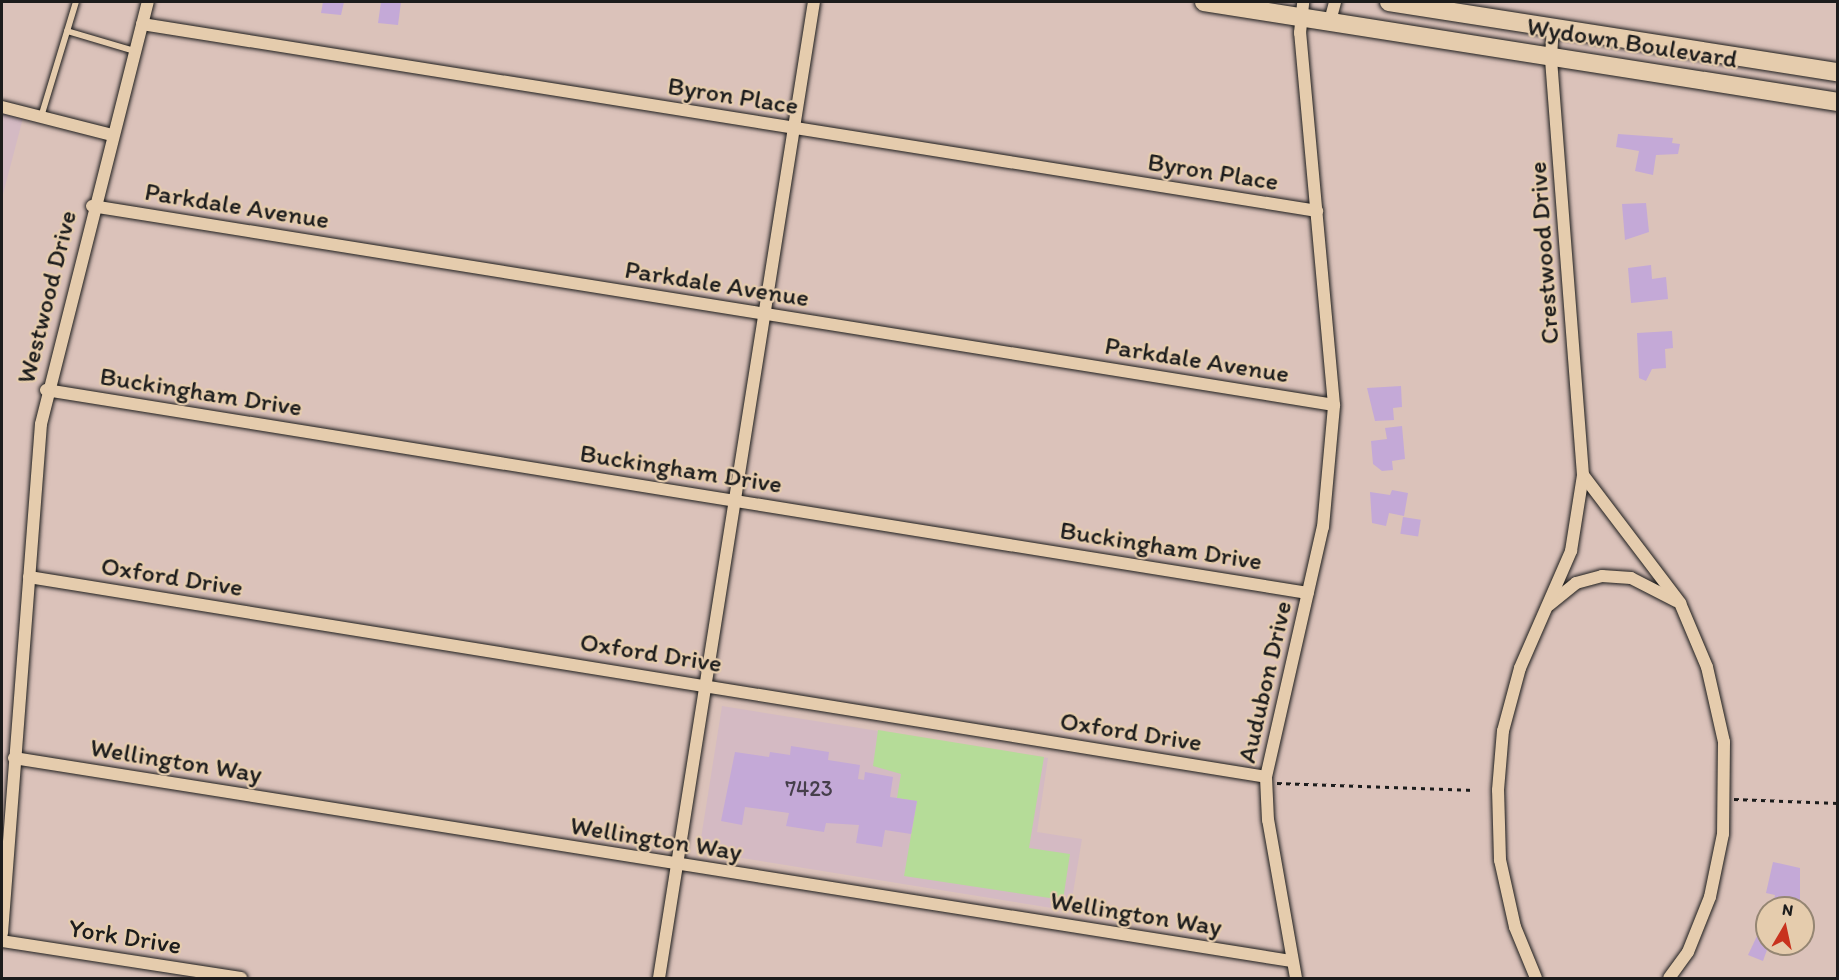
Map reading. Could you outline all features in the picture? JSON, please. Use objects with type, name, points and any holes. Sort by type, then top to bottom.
[{"type":"street","name":"Westwood Drive","points":[[2,933],[14,758],[46,390],[92,206],[148,2]]},
{"type":"street","points":[[659,978],[733,500],[814,2]]},
{"type":"street","name":"Wydown Boulevard","points":[[1204,2],[1301,9],[1330,21],[1838,102]]},
{"type":"street","points":[[1330,21],[1335,2]]},
{"type":"street","name":"Wydown Boulevard","points":[[1389,2],[1838,72]]},
{"type":"street","name":"Audubon Drive","points":[[1296,978],[1266,780],[1308,593],[1332,469],[1334,405],[1301,9]]},
{"type":"street","name":"Byron Place","points":[[141,24],[1317,211]]},
{"type":"street","name":"Crestwood Drive","points":[[1536,978],[1515,927],[1500,860],[1498,790],[1503,731],[1520,668],[1571,551],[1583,475],[1551,56],[1553,27]]},
{"type":"street","points":[[2,108],[112,135]]},
{"type":"street","name":"Parkdale Avenue","points":[[92,206],[1334,405]]},
{"type":"street","name":"Buckingham Drive","points":[[46,390],[1308,593]]},
{"type":"street","points":[[1583,475],[1680,603],[1707,667],[1724,742],[1723,798],[1710,897],[1688,952],[1669,978]]},
{"type":"street","name":"Crestwood Drive","points":[[1548,606],[1576,583],[1602,576],[1631,578],[1680,603]]},
{"type":"street","name":"Oxford Drive","points":[[29,577],[705,684],[1266,780]]},
{"type":"street","name":"Wellington Way","points":[[14,758],[1292,961]]},
{"type":"street","name":"York Drive","points":[[2,941],[241,978]]},
{"type":"lane","points":[[41,118],[75,2]]},
{"type":"lane","points":[[67,31],[134,51]]},
{"type":"path","points":[[1266,780],[1475,790]]},
{"type":"path","points":[[1723,798],[1838,803]]},
{"type":"shaded area","points":[[2,112],[23,118],[2,198]]},
{"type":"shaded area","points":[[722,706],[1048,758],[1037,832],[1082,839],[1070,911],[699,851]]},
{"type":"green space","points":[[878,730],[1044,757],[1029,848],[1070,854],[1063,900],[904,876],[917,801],[897,798],[901,774],[873,766]]},
{"type":"building","points":[[323,2],[344,2],[341,15],[321,13]]},
{"type":"building","points":[[381,2],[401,2],[398,25],[378,23]]},
{"type":"building","points":[[1618,134],[1673,138],[1672,143],[1680,144],[1678,154],[1656,155],[1653,175],[1635,171],[1639,151],[1616,147]]},
{"type":"building","points":[[1646,203],[1649,232],[1625,240],[1622,204]]},
{"type":"building","points":[[1651,265],[1652,279],[1666,277],[1668,299],[1631,303],[1628,268]]},
{"type":"building","points":[[1672,331],[1673,348],[1665,349],[1666,368],[1652,369],[1646,381],[1639,378],[1637,333]]},
{"type":"building","points":[[1401,386],[1402,407],[1393,408],[1394,420],[1375,421],[1367,388]]},
{"type":"building","points":[[1402,426],[1405,459],[1392,461],[1393,470],[1382,471],[1373,464],[1371,441],[1387,439],[1385,428]]},
{"type":"building","points":[[1392,490],[1408,493],[1404,516],[1389,513],[1386,526],[1372,523],[1370,492],[1390,495]]},
{"type":"building","points":[[1403,517],[1421,520],[1418,537],[1400,534]]},
{"type":"building","points":[[791,746],[829,752],[828,760],[860,765],[858,779],[864,780],[865,772],[893,777],[890,797],[917,801],[911,834],[885,830],[882,847],[856,843],[859,825],[826,823],[824,832],[786,826],[789,813],[745,807],[742,825],[721,821],[735,752],[769,757],[770,752],[790,755]]},
{"type":"building","points":[[1773,862],[1800,868],[1800,896],[1775,896],[1766,893]]},
{"type":"building","points":[[1755,940],[1755,956],[1765,956],[1763,961],[1748,955]]}]
